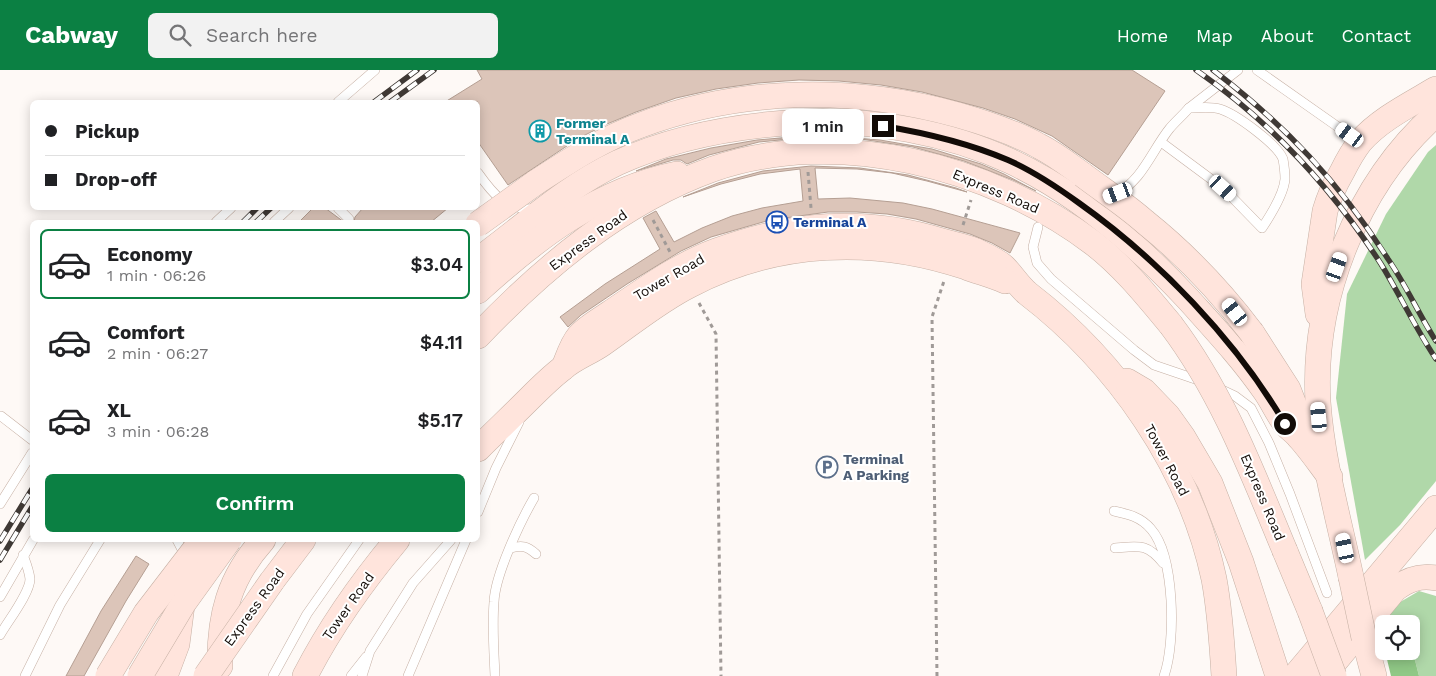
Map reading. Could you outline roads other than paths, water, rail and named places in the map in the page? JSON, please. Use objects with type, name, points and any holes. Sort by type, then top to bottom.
[{"type":"street","points":[[1320,337],[1314,284],[1325,211],[1334,186],[1360,142],[1374,128],[1436,88]]},
{"type":"street","points":[[482,246],[535,183],[579,154],[609,138],[656,120],[701,107],[764,97],[828,95],[875,98],[935,109],[983,123],[1026,139],[1052,154],[1157,232],[1216,289],[1252,333],[1288,389],[1300,420],[1299,437]]},
{"type":"street","points":[[1374,676],[1364,638],[1321,430],[1318,401],[1320,337],[1323,318],[1337,267],[1360,213],[1394,160],[1418,131],[1436,114]]},
{"type":"street","points":[[482,246],[524,225],[577,186],[604,170],[631,157],[692,137],[741,127],[808,122],[883,126],[949,140],[1008,160],[1087,201],[1133,233],[1174,284],[1223,339],[1264,390],[1285,424],[1299,437],[1330,477]]},
{"type":"street","name":"Express Road","points":[[480,334],[517,296],[552,265],[619,216],[700,174],[748,159],[790,153],[823,152],[871,155],[917,162],[965,176],[1011,194],[1040,209],[1080,234],[1118,265],[1171,325],[1199,364],[1233,428],[1310,611],[1334,676]]},
{"type":"street","points":[[480,288],[524,225],[574,215],[624,189],[662,177],[748,159]]},
{"type":"street","name":"Tower Road","points":[[480,447],[564,367],[642,315],[684,277],[792,250],[825,246],[858,246],[953,253],[994,276],[1023,289],[1078,336],[1127,394],[1154,433],[1175,468],[1192,510],[1213,576],[1220,618],[1224,676]]},
{"type":"street","points":[[1105,368],[1144,391],[1168,416],[1184,437],[1210,483],[1241,562],[1299,674]]},
{"type":"street","points":[[1299,674],[1436,508]]},
{"type":"street","points":[[108,676],[146,614],[200,542]]},
{"type":"street","points":[[140,676],[183,604],[228,542]]},
{"type":"street","points":[[220,676],[219,642],[226,604],[234,582],[242,568],[262,542]]},
{"type":"street","name":"Express Road","points":[[206,676],[301,542]]},
{"type":"street","name":"Tower Road","points":[[305,676],[318,650],[344,609],[394,542]]},
{"type":"street","points":[[165,676],[177,644],[184,547]]},
{"type":"street","points":[[1299,674],[1404,582],[1419,577],[1436,578]]},
{"type":"lane","points":[[340,100],[375,70]]},
{"type":"lane","points":[[1087,201],[1118,193],[1126,188],[1139,174],[1170,129],[1189,108],[1238,70]]},
{"type":"lane","points":[[1257,70],[1360,142]]},
{"type":"lane","points":[[1160,142],[1223,188],[1262,228],[1274,211],[1285,180],[1282,158],[1254,130],[1236,116],[1209,107],[1189,108]]},
{"type":"lane","points":[[1133,233],[1132,197],[1139,174]]},
{"type":"lane","points":[[480,176],[492,193],[524,225]]},
{"type":"lane","points":[[482,246],[494,210],[492,193]]},
{"type":"lane","points":[[218,220],[229,210]]},
{"type":"lane","points":[[276,220],[287,210]]},
{"type":"lane","points":[[340,210],[349,219]]},
{"type":"lane","points":[[1038,227],[1033,247],[1037,264],[1066,294],[1154,365],[1208,384],[1235,396],[1251,408],[1269,443],[1290,494],[1327,593]]},
{"type":"lane","points":[[480,505],[496,468],[531,398]]},
{"type":"lane","points":[[1,416],[30,438]]},
{"type":"lane","points":[[0,504],[30,456]]},
{"type":"lane","points":[[495,676],[494,602],[497,582],[527,510],[534,498]]},
{"type":"lane","points":[[1114,511],[1130,514],[1144,521],[1152,529],[1159,541],[1171,591],[1170,658],[1172,676]]},
{"type":"lane","points":[[0,597],[32,542]]},
{"type":"lane","points":[[24,676],[60,605],[99,542]]},
{"type":"lane","points":[[273,676],[307,614],[358,542]]},
{"type":"lane","points":[[351,676],[370,651],[413,583],[449,542]]},
{"type":"lane","points":[[408,676],[465,542]]},
{"type":"lane","points":[[511,548],[522,545],[528,547],[536,554]]},
{"type":"lane","points":[[1115,548],[1144,546],[1154,551],[1166,567]]},
{"type":"lane","points":[[0,636],[28,592],[30,580],[23,555]]},
{"type":"lane","points":[[362,676],[370,651]]},
{"type":"lane","points":[[1164,676],[1170,658]]},
{"type":"railway","points":[[377,100],[417,70]]},
{"type":"railway","points":[[393,100],[434,70]]},
{"type":"railway","points":[[1196,70],[1275,134],[1321,183],[1381,264],[1436,359]]},
{"type":"railway","points":[[1213,70],[1264,112],[1309,156],[1330,180],[1395,269],[1436,341]]},
{"type":"railway","points":[[245,220],[255,210]]},
{"type":"railway","points":[[258,220],[269,210]]},
{"type":"railway","points":[[0,541],[30,492]]},
{"type":"railway","points":[[0,560],[30,510]]},
{"type":"place","name":"Former Terminal A","points":[[540,131]]},
{"type":"place","name":"Terminal A","points":[[777,222]]},
{"type":"place","name":"Terminal A Parking","points":[[827,467]]}]
